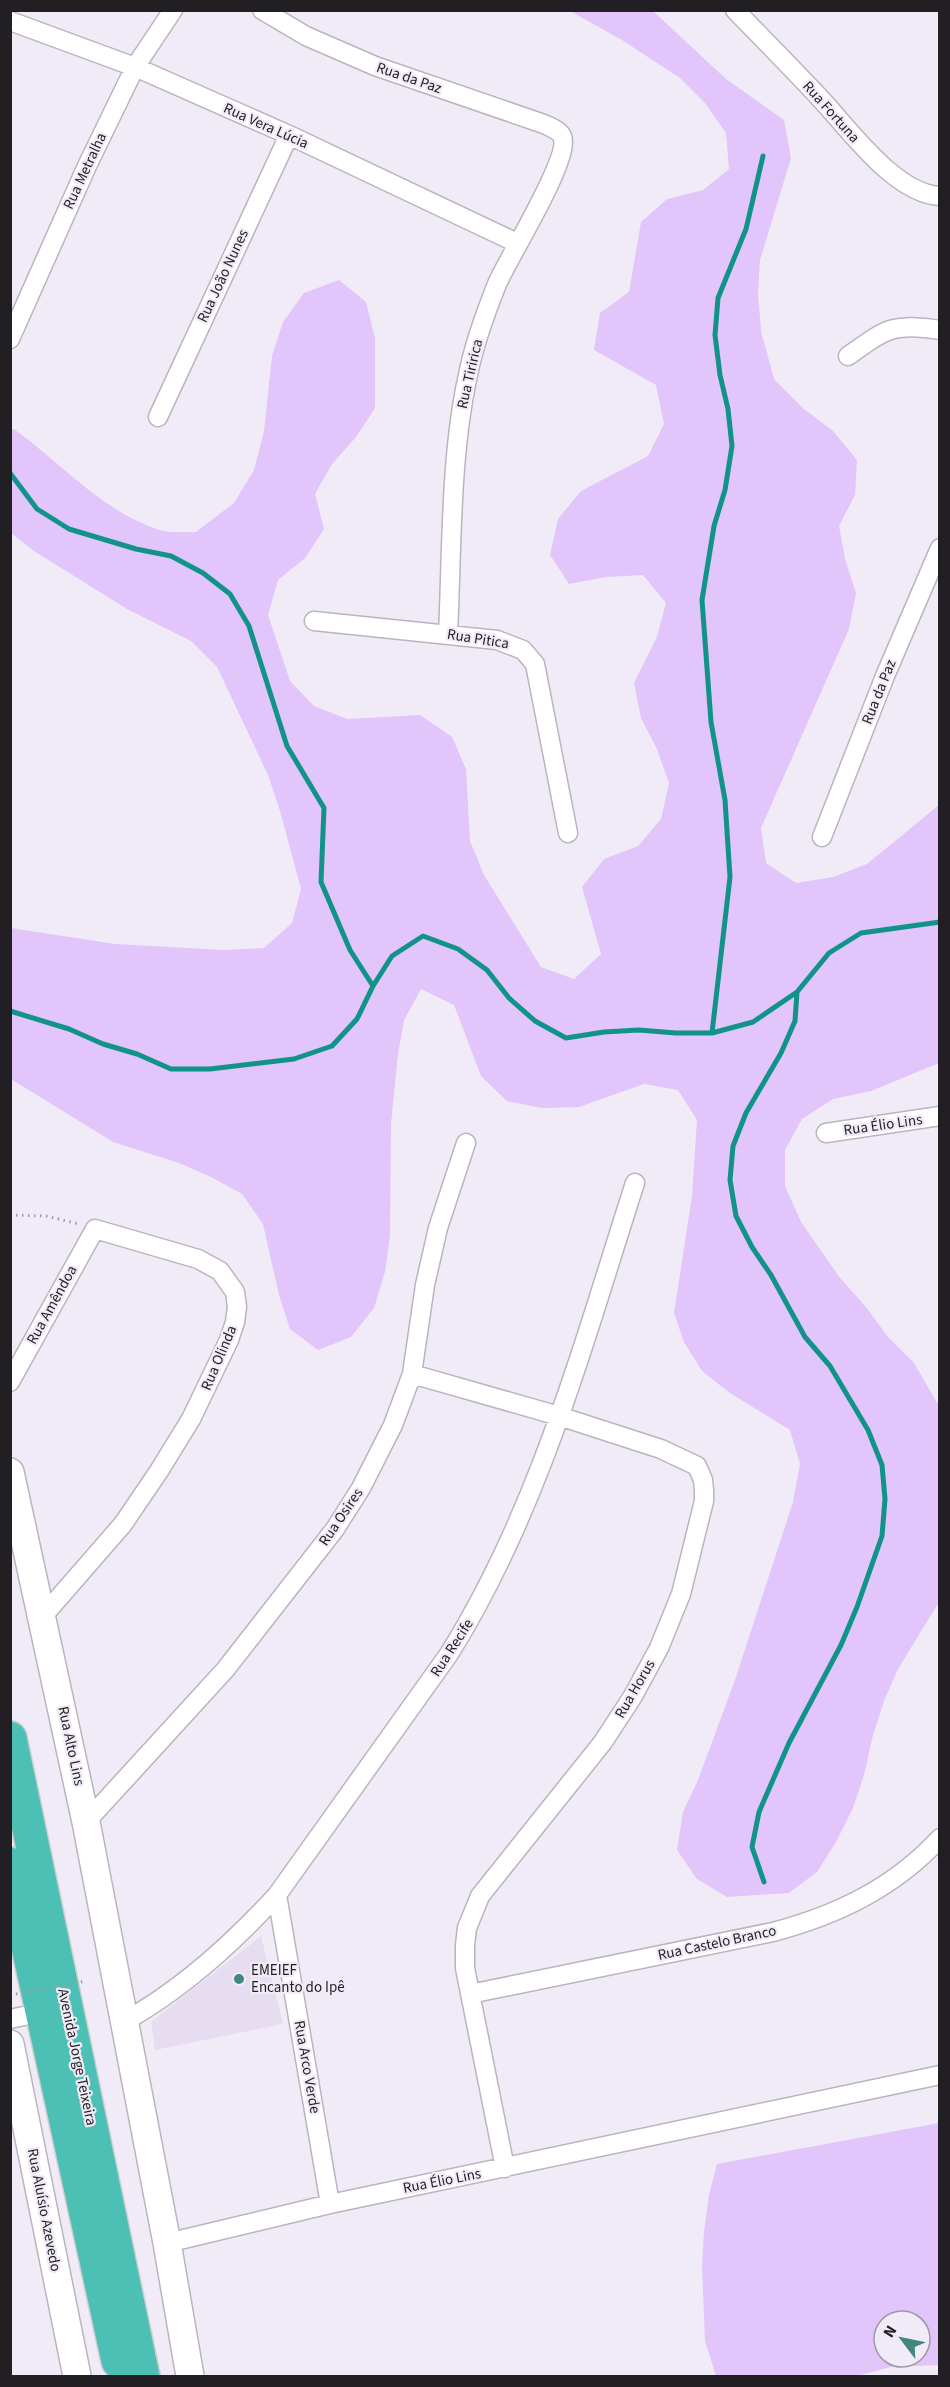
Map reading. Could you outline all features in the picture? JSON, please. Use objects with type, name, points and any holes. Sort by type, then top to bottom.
[{"type":"highway","name":"Avenida Jorge Teixeira","points":[[10,1738],[143,2376]]},
{"type":"highway","name":"Avenida Jorge Teixeira","points":[[10,1864],[26,2016],[121,2376]]},
{"type":"highway","points":[[126,2287],[146,2324],[161,2376]]},
{"type":"main road","name":"Rua Alto Lins","points":[[10,1472],[43,1616],[125,2021]]},
{"type":"main road","points":[[125,2021],[190,2376]]},
{"type":"main road","name":"Rua Aluísio Azevedo","points":[[10,2044],[76,2376]]},
{"type":"street","name":"Rua Metralha","points":[[10,339],[87,165],[135,67],[173,10]]},
{"type":"street","name":"Rua da Paz","points":[[262,10],[275,20],[306,36],[375,66],[544,124],[561,133]]},
{"type":"street","name":"Rua Fortuna","points":[[735,10],[820,99],[847,132],[875,159],[909,185],[931,195],[939,196]]},
{"type":"street","name":"Rua Vera Lúcia","points":[[10,21],[135,67],[289,135],[517,243]]},
{"type":"street","name":"Rua Tiririca","points":[[448,634],[457,443],[461,412],[478,335],[498,283],[517,243],[555,173],[563,148],[561,133]]},
{"type":"street","name":"Rua João Nunes","points":[[158,417],[289,135]]},
{"type":"street","points":[[848,356],[888,329],[918,326],[939,330]]},
{"type":"street","name":"Rua da Paz","points":[[822,837],[885,676],[939,548]]},
{"type":"street","name":"Rua Pitica","points":[[314,621],[497,640],[515,645],[530,656],[535,664],[568,833]]},
{"type":"street","name":"Rua Élio Lins","points":[[826,1133],[939,1116]]},
{"type":"street","name":"Rua Osires","points":[[86,1822],[225,1670],[335,1529],[373,1467],[393,1425],[412,1374],[425,1285],[438,1228],[466,1143]]},
{"type":"street","name":"Rua Recife","points":[[125,2021],[177,1989],[253,1922],[277,1895],[449,1654],[473,1616],[520,1520],[559,1416],[635,1184]]},
{"type":"street","name":"Rua Amêndoa","points":[[10,1382],[95,1228]]},
{"type":"street","name":"Rua Olinda","points":[[43,1616],[123,1524],[159,1471],[191,1419],[229,1340],[235,1322],[235,1292],[220,1271],[198,1259],[95,1228]]},
{"type":"street","name":"Rua Horus","points":[[412,1374],[559,1416],[661,1449],[691,1462],[701,1472],[704,1490],[704,1501],[681,1594],[659,1648],[633,1696],[588,1764],[480,1896],[467,1928],[465,1945],[470,1994],[505,2168]]},
{"type":"street","name":"Rua Castelo Branco","points":[[470,1994],[773,1932],[809,1922],[858,1902],[886,1886],[913,1865],[939,1838]]},
{"type":"street","name":"Rua Arco Verde","points":[[277,1895],[330,2204]]},
{"type":"street","name":"Rua Élio Lins","points":[[167,2243],[330,2204],[939,2075]]},
{"type":"path","points":[[10,1215],[46,1216],[95,1228]]},
{"type":"path","points":[[10,1995],[86,1981]]},
{"type":"shaded area","points":[[570,11],[653,11],[726,79],[784,120],[791,158],[760,260],[758,294],[761,331],[774,379],[804,409],[833,431],[857,460],[855,495],[839,526],[845,559],[856,593],[849,629],[761,828],[766,863],[796,883],[833,877],[867,864],[939,805],[939,1063],[871,1091],[833,1099],[802,1119],[785,1150],[785,1186],[801,1222],[840,1278],[866,1307],[888,1337],[914,1363],[939,1406],[939,1602],[898,1669],[884,1701],[853,1808],[836,1842],[817,1872],[789,1893],[727,1897],[697,1879],[677,1850],[683,1812],[698,1780],[736,1677],[793,1502],[800,1464],[790,1430],[730,1393],[702,1371],[684,1342],[674,1313],[692,1196],[697,1120],[678,1090],[644,1084],[579,1107],[542,1108],[507,1101],[481,1076],[454,1005],[421,989],[404,1020],[398,1054],[391,1124],[390,1235],[385,1272],[374,1308],[351,1337],[318,1350],[290,1329],[279,1295],[263,1224],[242,1194],[179,1163],[113,1142],[11,1079],[11,928],[115,944],[224,950],[264,948],[292,923],[301,889],[268,775],[217,667],[191,641],[127,609],[34,551],[11,533],[11,429],[31,442],[100,499],[138,522],[159,530],[196,532],[234,503],[254,470],[264,431],[272,356],[283,322],[304,293],[339,280],[366,302],[375,338],[375,408],[356,437],[332,464],[315,494],[324,529],[305,558],[278,580],[268,615],[290,681],[314,706],[347,719],[420,715],[452,737],[466,769],[470,841],[484,875],[541,967],[574,979],[601,954],[582,887],[604,859],[638,846],[661,819],[669,783],[657,749],[641,718],[634,683],[657,637],[666,603],[643,575],[606,577],[569,584],[550,555],[558,519],[581,491],[648,456],[664,424],[656,385],[594,350],[600,313],[629,292],[641,222],[667,199],[703,190],[729,169],[726,133],[705,103],[680,78],[622,40]]},
{"type":"shaded area","name":"EMEIEF Encanto do Ipê","points":[[261,1936],[283,2024],[155,2050],[151,2022]]},
{"type":"shaded area","points":[[939,2123],[939,2365],[932,2365],[932,2309],[872,2309],[872,2369],[883,2369],[857,2376],[716,2376],[705,2341],[702,2266],[709,2195],[717,2164]]},
{"type":"waterway","points":[[712,1033],[730,877],[725,800],[711,722],[702,600],[714,526],[725,490],[732,446],[715,335],[718,298],[746,229],[763,156]]},
{"type":"waterway","points":[[10,473],[37,509],[69,529],[136,549],[171,556],[203,573],[230,594],[249,626],[287,746],[324,808],[321,882],[350,950],[373,986]]},
{"type":"waterway","points":[[10,1011],[69,1029],[171,1069],[210,1069],[294,1059],[332,1046],[357,1019],[373,986],[392,956],[423,936],[458,949],[487,970],[509,998],[535,1021],[566,1038],[604,1032],[639,1030],[712,1033],[753,1022],[797,992],[829,953],[861,933],[940,922]]},
{"type":"waterway","points":[[764,1882],[752,1847],[759,1812],[789,1743],[841,1645],[857,1607],[882,1536],[885,1499],[882,1465],[868,1430],[830,1366],[805,1337],[736,1216],[730,1180],[733,1146],[746,1113],[781,1053],[795,1021],[797,992]]},
{"type":"place","name":"EMEIEF Encanto do Ipê","points":[[239,1979]]}]
